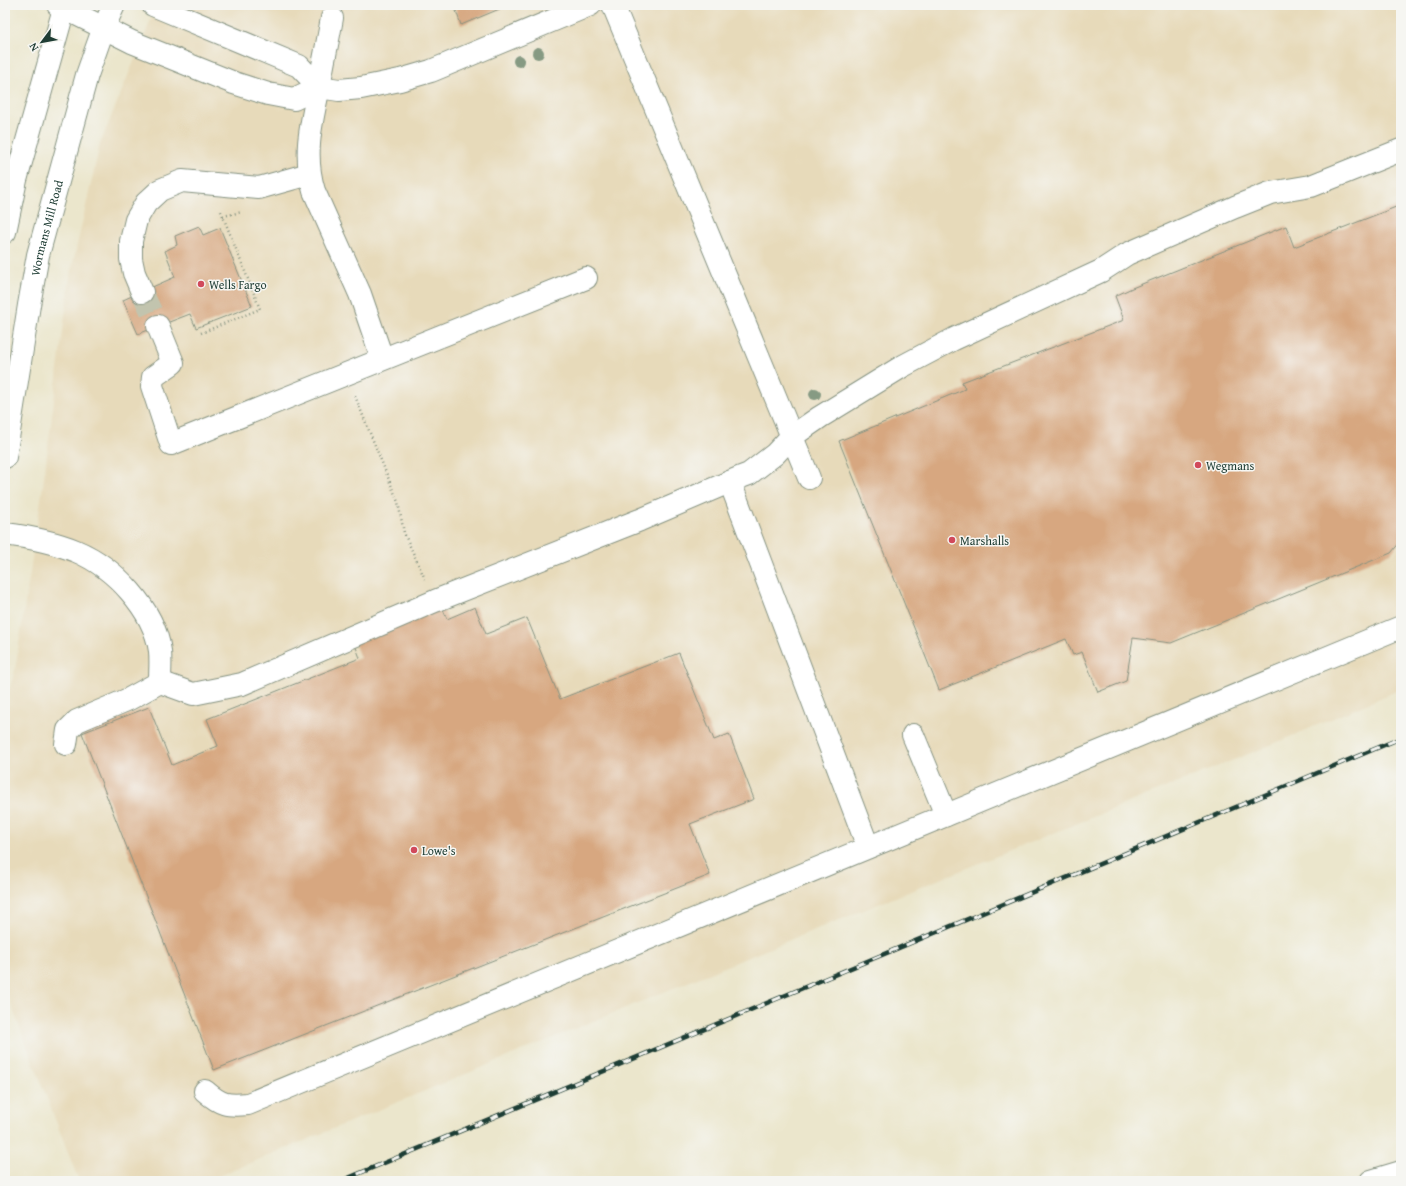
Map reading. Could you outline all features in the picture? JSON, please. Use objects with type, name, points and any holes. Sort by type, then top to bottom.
[{"type":"main road","name":"Wormans Mill Road","points":[[5,457],[38,255],[87,75],[114,5]]},
{"type":"main road","points":[[153,5],[299,66],[319,87]]},
{"type":"main road","points":[[5,232],[16,180],[63,6],[104,28],[147,48],[234,83],[268,94],[294,98],[319,87],[339,90],[361,88],[400,80],[460,60],[590,5]]},
{"type":"main road","points":[[613,5],[809,478]]},
{"type":"main road","points":[[332,18],[308,151],[309,174],[314,191],[360,294],[382,358]]},
{"type":"main road","points":[[160,682],[193,694],[242,684],[435,601],[625,526],[749,474],[775,454],[791,437],[820,417],[903,366],[973,330],[1101,271],[1127,254],[1270,193],[1311,186],[1401,150]]},
{"type":"main road","points":[[142,292],[134,273],[131,260],[131,241],[136,220],[146,203],[160,190],[182,181],[259,188],[309,174]]},
{"type":"main road","points":[[158,326],[174,363],[153,378],[152,386],[171,444],[382,358],[586,278]]},
{"type":"main road","points":[[730,482],[868,847]]},
{"type":"main road","points":[[5,534],[23,536],[76,551],[100,564],[129,590],[148,616],[160,650],[160,682]]},
{"type":"main road","points":[[205,1091],[217,1101],[224,1104],[231,1106],[248,1104],[1401,627]]},
{"type":"main road","points":[[66,744],[68,730],[77,721],[129,700],[160,682]]},
{"type":"main road","points":[[913,736],[946,815]]},
{"type":"main road","points":[[1371,1181],[1401,1172]]},
{"type":"path","points":[[201,333],[260,309],[220,208]]},
{"type":"shaded area","points":[[157,5],[1401,5],[1401,689],[1273,744],[797,937],[207,1181],[79,1181],[5,989],[5,704],[15,670],[42,493],[70,276],[100,144]]},
{"type":"building","points":[[454,5],[509,5],[461,25]]},
{"type":"building","name":"Wegmans","points":[[1401,205],[1401,541],[1391,553],[1171,643],[1133,638],[1126,681],[1098,692],[1082,652],[1073,655],[1066,639],[939,690],[839,441],[965,389],[962,382],[1124,320],[1115,296],[1132,288],[1286,226],[1294,247]]},
{"type":"building","name":"Wells Fargo","points":[[199,226],[203,235],[220,228],[252,306],[196,328],[190,314],[138,334],[123,300],[175,277],[165,251],[177,245],[175,236]]},
{"type":"building","name":"Lowe's","points":[[442,607],[447,619],[475,607],[486,634],[527,618],[560,699],[679,653],[714,740],[729,734],[754,799],[690,824],[710,875],[214,1070],[82,733],[149,707],[172,765],[218,746],[207,719],[360,658],[354,642]]},
{"type":"tunnel","points":[[142,292],[158,326]]},
{"type":"railway","points":[[341,1181],[1401,738]]},
{"type":"place","name":"Wells Fargo","points":[[201,284]]},
{"type":"place","name":"Wegmans","points":[[1198,465]]},
{"type":"place","name":"Marshalls","points":[[952,540]]},
{"type":"place","name":"Lowe's","points":[[414,850]]}]
